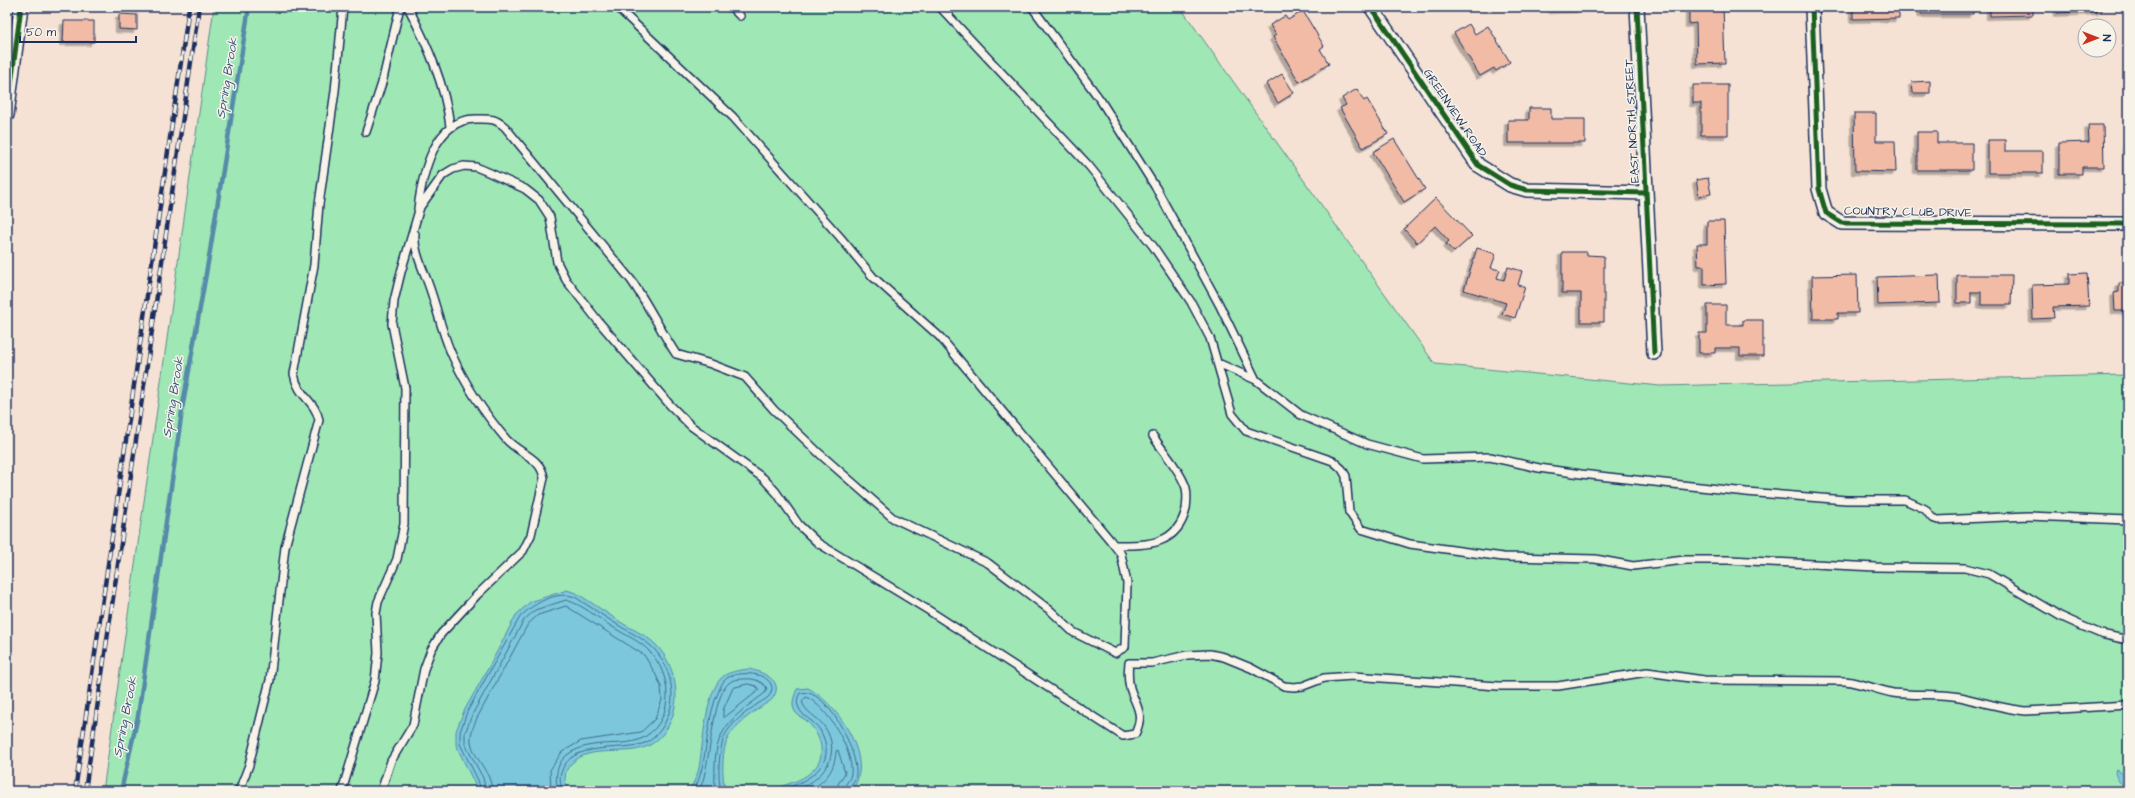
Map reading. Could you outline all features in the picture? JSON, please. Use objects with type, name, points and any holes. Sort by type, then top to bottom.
[{"type":"street","points":[[7,115],[12,36],[21,7]]},
{"type":"street","name":"GREENVIEW ROAD","points":[[1371,7],[1478,165],[1510,185],[1527,190],[1646,193]]},
{"type":"street","name":"EAST NORTH STREET","points":[[1637,7],[1654,354]]},
{"type":"street","name":"COUNTRY CLUB DRIVE","points":[[1812,7],[1819,189],[1826,213],[1842,223],[2128,224]]},
{"type":"lane","points":[[239,791],[249,765],[270,680],[285,547],[319,420],[317,411],[296,385],[294,374],[314,265],[319,204],[335,91],[343,7]]},
{"type":"lane","points":[[366,132],[389,59],[400,7]]},
{"type":"lane","points":[[408,7],[436,68],[448,108],[450,126]]},
{"type":"lane","points":[[381,791],[391,761],[413,725],[424,669],[431,650],[441,634],[477,595],[523,551],[530,535],[544,478],[543,469],[536,461],[525,456],[507,441],[469,389],[452,354],[418,254],[414,237],[421,183],[438,142],[450,126],[472,118],[495,119],[505,127],[631,280],[648,305],[663,334],[676,354],[711,364],[745,377],[774,410],[814,448],[893,518],[988,563],[1051,611],[1073,632],[1115,654],[1120,652],[1125,647],[1127,583],[1120,554],[1114,545],[940,338],[873,277],[840,237],[732,117],[617,7]]},
{"type":"lane","points":[[731,7],[740,16]]},
{"type":"lane","points":[[940,7],[1089,166],[1125,208],[1172,272],[1191,302],[1210,338],[1232,414],[1241,427],[1246,431],[1333,461],[1342,469],[1346,476],[1349,512],[1361,529],[1410,544],[1486,556],[1534,559],[1595,559],[1633,566],[1685,560],[1729,560],[1876,567],[1965,568],[1989,574],[2060,616],[2082,626],[2101,634],[2128,640]]},
{"type":"lane","points":[[1032,7],[1101,101],[1156,188],[1216,297],[1256,380]]},
{"type":"lane","points":[[342,791],[375,681],[378,653],[376,613],[378,602],[397,559],[404,524],[405,388],[392,324],[401,272],[420,207],[443,175],[453,169],[464,166],[476,168],[525,189],[539,200],[550,217],[557,262],[566,280],[600,322],[670,405],[692,426],[763,478],[776,492],[799,525],[818,543],[928,610],[1123,736],[1135,734],[1138,728],[1139,706],[1130,688],[1129,662],[1120,652]]},
{"type":"lane","points":[[1218,363],[1256,380],[1301,415],[1367,444],[1423,459],[1490,457],[1539,468],[1581,474],[1746,492],[1846,500],[1905,500],[1920,507],[1938,520],[2028,516],[2128,520]]},
{"type":"lane","points":[[1114,545],[1143,545],[1167,538],[1174,532],[1185,514],[1187,503],[1186,486],[1153,436]]},
{"type":"lane","points":[[1129,662],[1152,664],[1187,655],[1210,654],[1224,657],[1251,668],[1284,686],[1294,687],[1303,686],[1324,678],[1353,676],[1498,686],[1558,686],[1647,672],[1704,680],[1845,681],[1859,683],[1892,692],[1917,696],[1944,695],[2026,711],[2128,705]]},
{"type":"green space","points":[[214,7],[1180,7],[1435,364],[1660,386],[2128,375],[2128,791],[103,791]]},
{"type":"water","points":[[567,590],[576,593],[647,637],[661,651],[670,666],[675,684],[676,702],[670,722],[665,732],[648,746],[629,751],[598,752],[580,757],[567,769],[565,776],[566,791],[478,791],[456,745],[456,731],[464,711],[516,615],[530,602]]},
{"type":"water","points":[[749,669],[760,672],[770,678],[776,686],[776,692],[771,701],[744,720],[729,736],[723,756],[723,778],[725,791],[689,791],[699,768],[706,718],[713,692],[718,682],[725,675]]},
{"type":"water","points":[[808,688],[831,706],[850,734],[856,749],[859,764],[858,779],[851,791],[771,791],[808,775],[820,759],[821,746],[813,728],[796,713],[793,707],[793,701],[797,689]]},
{"type":"water","points":[[2117,770],[2128,777],[2128,788],[2119,782],[2115,772]]},
{"type":"building","points":[[142,7],[142,9],[125,8]]},
{"type":"building","points":[[1552,7],[1581,7],[1581,9],[1552,10]]},
{"type":"building","points":[[1689,7],[1723,7],[1725,63],[1697,64],[1696,23],[1689,24]]},
{"type":"building","points":[[1853,7],[1899,7],[1899,18],[1853,19]]},
{"type":"building","points":[[1921,7],[1973,7],[1973,14],[1921,14]]},
{"type":"building","points":[[1990,7],[2033,7],[2033,15],[1990,16]]},
{"type":"building","points":[[2057,7],[2102,7],[2102,11],[2057,13]]},
{"type":"building","points":[[1303,11],[1324,46],[1320,49],[1329,64],[1299,82],[1273,37],[1276,35],[1270,25],[1285,16],[1288,20]]},
{"type":"building","points":[[119,14],[137,15],[137,30],[119,29]]},
{"type":"building","points":[[64,21],[94,21],[94,42],[63,42]]},
{"type":"building","points":[[1469,24],[1475,34],[1488,26],[1510,62],[1496,71],[1494,68],[1480,76],[1454,33]]},
{"type":"building","points":[[1282,74],[1294,93],[1278,103],[1266,84]]},
{"type":"building","points":[[1930,81],[1930,93],[1913,93],[1912,82]]},
{"type":"building","points":[[1693,85],[1728,85],[1728,135],[1701,135],[1701,103],[1693,103]]},
{"type":"building","points":[[1357,89],[1364,101],[1367,99],[1388,134],[1363,148],[1340,108],[1346,105],[1342,98]]},
{"type":"building","points":[[1529,108],[1551,108],[1551,119],[1585,119],[1585,143],[1508,143],[1508,120],[1529,120]]},
{"type":"building","points":[[1854,113],[1876,113],[1876,141],[1895,141],[1896,172],[1855,171]]},
{"type":"building","points":[[2088,125],[2103,125],[2104,167],[2082,167],[2082,174],[2059,174],[2059,143],[2089,142]]},
{"type":"building","points":[[1917,132],[1937,132],[1937,143],[1972,143],[1972,170],[1917,170]]},
{"type":"building","points":[[1394,139],[1425,189],[1404,202],[1373,152]]},
{"type":"building","points":[[1988,140],[2005,140],[2005,151],[2043,151],[2043,173],[1988,173]]},
{"type":"building","points":[[2126,144],[2128,144],[2128,172],[2126,172]]},
{"type":"building","points":[[1708,178],[1711,194],[1699,196],[1696,180]]},
{"type":"building","points":[[1436,198],[1472,236],[1454,252],[1446,244],[1449,241],[1435,226],[1417,243],[1404,229]]},
{"type":"building","points":[[1707,221],[1724,221],[1726,284],[1704,285],[1704,266],[1698,266],[1697,244],[1707,244]]},
{"type":"building","points":[[1477,248],[1496,254],[1491,268],[1500,270],[1497,278],[1504,280],[1508,267],[1522,271],[1518,285],[1525,287],[1515,318],[1502,314],[1506,303],[1464,290]]},
{"type":"building","points":[[1562,252],[1587,252],[1587,255],[1604,256],[1604,322],[1581,322],[1581,293],[1562,293]]},
{"type":"building","points":[[2087,273],[2089,306],[2053,307],[2054,318],[2033,319],[2032,285],[2069,284],[2069,274]]},
{"type":"building","points":[[1857,275],[1858,313],[1838,313],[1838,319],[1813,319],[1812,276]]},
{"type":"building","points":[[1939,275],[1940,303],[1878,305],[1877,277]]},
{"type":"building","points":[[1957,275],[2012,275],[2011,305],[1981,305],[1981,292],[1971,292],[1971,303],[1957,303]]},
{"type":"building","points":[[2119,283],[2128,283],[2128,311],[2115,311],[2114,293],[2119,292]]},
{"type":"building","points":[[1707,305],[1726,305],[1726,325],[1743,325],[1743,320],[1763,320],[1763,356],[1740,356],[1740,348],[1715,348],[1715,353],[1699,353],[1699,333],[1707,333]]},
{"type":"waterway","name":"Spring Brook","points":[[121,791],[138,716],[183,404],[210,251],[249,7]]},
{"type":"railway","points":[[75,791],[189,7]]},
{"type":"railway","points":[[85,791],[199,7]]},
{"type":"cycle path","points":[[7,115],[21,7]]},
{"type":"cycle path","points":[[1371,7],[1478,165],[1510,185],[1527,190],[1646,193]]},
{"type":"cycle path","points":[[1637,7],[1654,353]]},
{"type":"cycle path","points":[[1812,7],[1819,189],[1826,213],[1842,223],[2128,224]]}]
